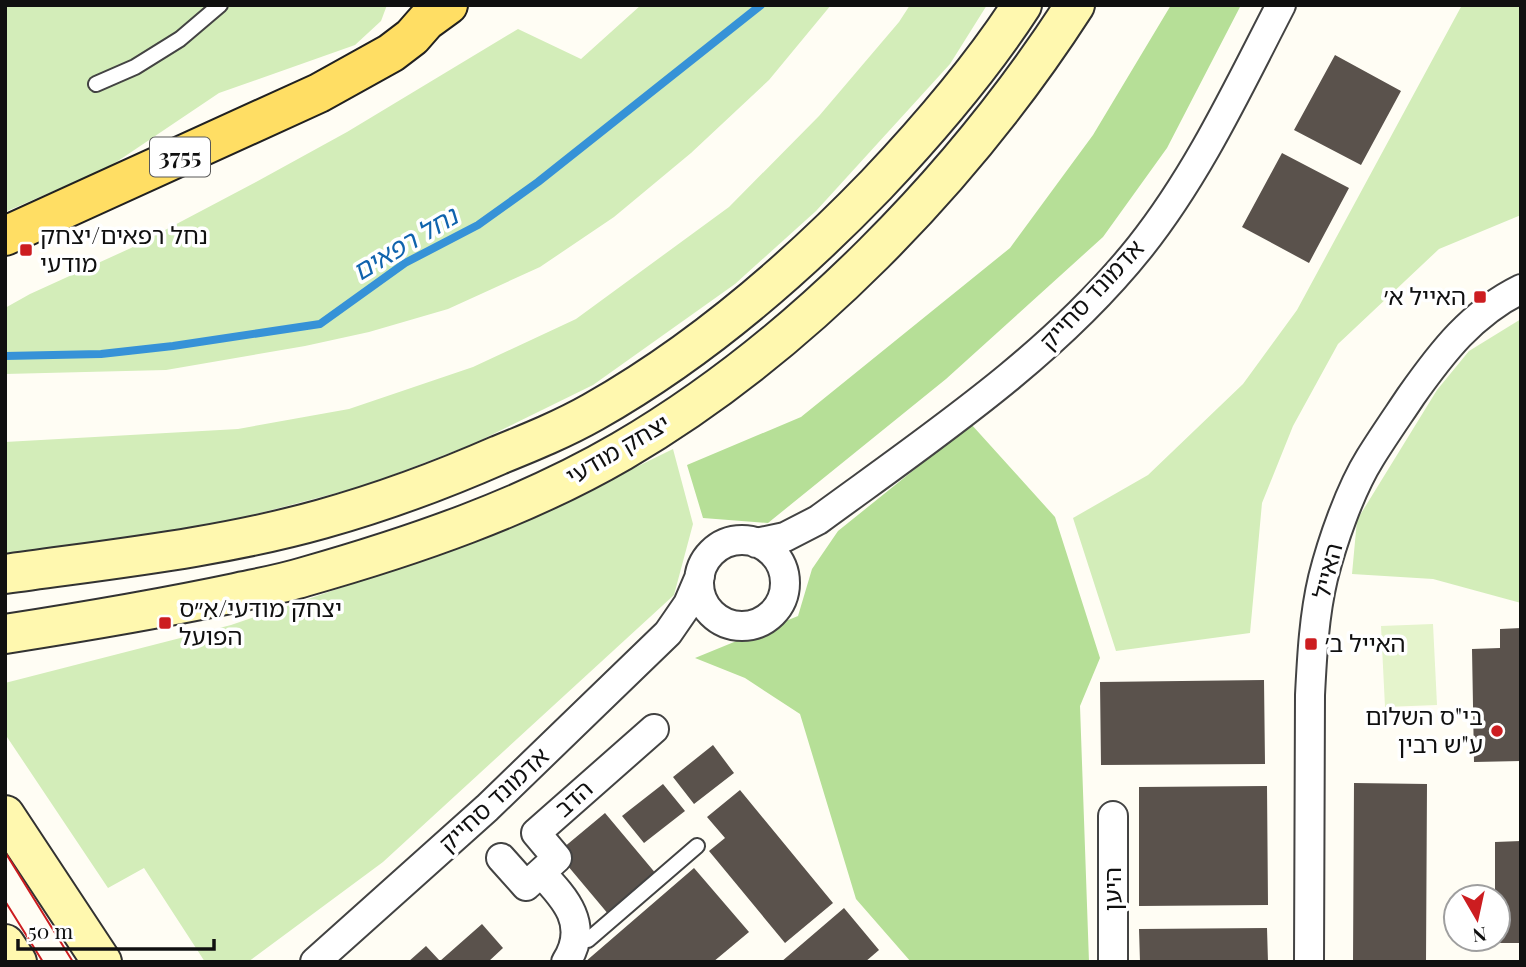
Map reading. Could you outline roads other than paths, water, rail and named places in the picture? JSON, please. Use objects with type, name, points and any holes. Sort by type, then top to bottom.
[{"type":"main road","name":"3755","points":[[352,74],[385,45],[409,5]]},
{"type":"main road","name":"3755","points":[[5,236],[319,93],[391,53],[448,5]]},
{"type":"street","name":"יצחק מודעי","points":[[5,574],[174,550],[321,520],[454,475],[591,413],[696,345],[748,307],[834,229],[923,135],[1021,5]]},
{"type":"street","name":"יצחק מודעי","points":[[5,634],[210,598],[301,578],[468,523],[553,487],[622,451],[705,397],[776,341],[866,261],[983,133],[1053,40],[1075,5]]},
{"type":"street","name":"אדמונד סחייק","points":[[756,543],[785,537],[824,516],[1017,370],[1070,324],[1118,273],[1161,218],[1193,170],[1281,5]]},
{"type":"street","name":"האייל","points":[[1309,962],[1310,695],[1321,590],[1333,544],[1368,461],[1443,351],[1467,325],[1499,300],[1521,289]]},
{"type":"street","name":"אדמונד סחייק","points":[[785,583],[800,546],[824,516]]},
{"type":"street","points":[[742,541],[756,543],[776,558],[783,570],[785,583],[780,603],[768,618],[749,625],[729,624],[707,609],[699,590],[700,576],[707,558],[722,545],[742,541]]},
{"type":"street","name":"אדמונד סחייק","points":[[315,962],[487,808],[668,633],[688,604],[700,576]]},
{"type":"street","name":"אדמונד סחייק","points":[[668,633],[699,623],[729,624]]},
{"type":"street","name":"הדב","points":[[541,873],[557,858],[536,833],[654,729]]},
{"type":"street","points":[[5,815],[102,962]]},
{"type":"street","name":"היען","points":[[1113,816],[1114,962]]},
{"type":"street","points":[[501,858],[526,886],[541,873],[566,899],[572,911],[570,951]]},
{"type":"street","points":[[5,944],[17,962]]},
{"type":"lane","points":[[96,84],[135,67],[180,39],[220,5]]},
{"type":"lane","points":[[570,951],[588,940],[697,846]]},
{"type":"waterway","name":"נחל רפאים","points":[[5,356],[101,354],[320,324],[405,263],[478,225],[538,182],[761,5]]},
{"type":"tram line","points":[[5,852],[73,962]]},
{"type":"tram line","points":[[5,901],[43,962]]},
{"type":"place","name":"נחל רפאים/יצחק מודעי","points":[[26,250]]},
{"type":"place","name":"האייל א׳","points":[[1480,297]]},
{"type":"place","name":"יצחק מודעי/א״ס הפועל","points":[[165,623]]},
{"type":"place","name":"האייל ב׳","points":[[1311,644]]},
{"type":"place","name":"בי\"ס השלום ע\"ש רבין","points":[[1497,731]]}]
